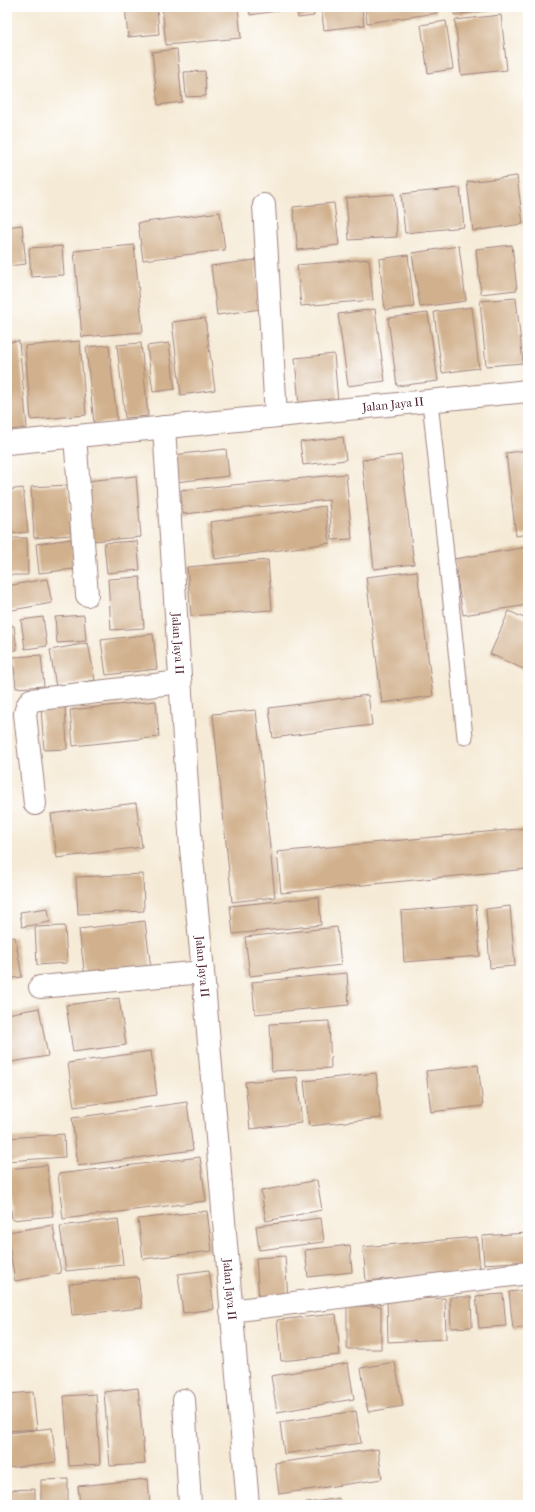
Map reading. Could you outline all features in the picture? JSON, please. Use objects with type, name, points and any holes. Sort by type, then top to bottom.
[{"type":"street","points":[[264,205],[276,416]]},
{"type":"street","name":"Jalan Jaya II","points":[[7,443],[528,391]]},
{"type":"street","name":"Jalan Jaya II","points":[[164,428],[191,848],[204,972],[248,1505]]},
{"type":"street","points":[[75,436],[88,595]]},
{"type":"street","points":[[35,804],[25,714],[26,706],[31,700],[180,682]]},
{"type":"street","points":[[40,987],[204,972]]},
{"type":"street","points":[[231,1311],[528,1273]]},
{"type":"street","points":[[184,1400],[190,1505]]},
{"type":"lane","points":[[430,401],[465,737]]},
{"type":"building","points":[[125,7],[157,7],[159,34],[128,37]]},
{"type":"building","points":[[162,7],[238,7],[241,38],[166,45]]},
{"type":"building","points":[[249,7],[289,7],[290,9],[250,15]]},
{"type":"building","points":[[297,7],[313,7],[314,16],[298,18]]},
{"type":"building","points":[[321,7],[362,7],[364,25],[324,30]]},
{"type":"building","points":[[365,7],[436,7],[437,13],[367,23]]},
{"type":"building","points":[[453,7],[501,7],[501,9],[454,15]]},
{"type":"building","points":[[501,15],[507,70],[461,75],[455,20]]},
{"type":"building","points":[[446,21],[453,69],[428,73],[421,25]]},
{"type":"building","points":[[177,49],[182,102],[158,105],[152,52]]},
{"type":"building","points":[[205,71],[206,96],[186,97],[184,72]]},
{"type":"building","points":[[517,176],[523,224],[473,231],[467,182]]},
{"type":"building","points":[[460,188],[464,227],[405,233],[401,194]]},
{"type":"building","points":[[394,194],[397,237],[349,240],[346,198]]},
{"type":"building","points":[[334,203],[339,245],[298,250],[293,207]]},
{"type":"building","points":[[220,212],[225,250],[143,260],[138,223]]},
{"type":"building","points":[[22,225],[26,264],[7,266],[7,227]]},
{"type":"building","points":[[134,245],[143,332],[82,337],[74,251]]},
{"type":"building","points":[[512,245],[517,290],[481,294],[476,249]]},
{"type":"building","points":[[62,246],[64,275],[31,277],[29,248]]},
{"type":"building","points":[[459,246],[466,301],[420,307],[412,253]]},
{"type":"building","points":[[408,255],[414,307],[385,310],[379,259]]},
{"type":"building","points":[[369,259],[373,300],[301,306],[297,265]]},
{"type":"building","points":[[255,260],[261,309],[217,315],[211,266]]},
{"type":"building","points":[[516,298],[523,363],[486,366],[480,301]]},
{"type":"building","points":[[472,307],[479,368],[442,373],[434,312]]},
{"type":"building","points":[[375,309],[385,381],[348,386],[338,314]]},
{"type":"building","points":[[428,313],[438,381],[397,386],[388,318]]},
{"type":"building","points":[[205,318],[215,390],[181,395],[172,322]]},
{"type":"building","points":[[19,341],[27,428],[7,430],[7,342]]},
{"type":"building","points":[[80,341],[86,415],[31,420],[25,346]]},
{"type":"building","points":[[141,343],[148,416],[125,418],[117,345]]},
{"type":"building","points":[[169,343],[175,389],[153,392],[147,346]]},
{"type":"building","points":[[109,345],[117,421],[94,424],[86,347]]},
{"type":"building","points":[[334,354],[338,403],[299,406],[295,358]]},
{"type":"building","points":[[343,437],[346,460],[303,465],[300,442]]},
{"type":"building","points":[[226,449],[229,476],[176,482],[173,455]]},
{"type":"building","points":[[528,450],[528,534],[516,536],[506,453]]},
{"type":"building","points":[[401,455],[414,564],[374,569],[362,460]]},
{"type":"building","points":[[346,474],[352,539],[332,540],[329,500],[183,514],[181,490]]},
{"type":"building","points":[[136,476],[141,537],[92,541],[86,481]]},
{"type":"building","points":[[68,485],[71,535],[34,538],[31,487]]},
{"type":"building","points":[[23,488],[28,532],[7,534],[7,490]]},
{"type":"building","points":[[325,506],[330,543],[215,559],[210,522]]},
{"type":"building","points":[[7,538],[27,538],[28,575],[7,575]]},
{"type":"building","points":[[71,539],[75,569],[39,573],[36,544]]},
{"type":"building","points":[[137,541],[140,570],[107,573],[104,543]]},
{"type":"building","points":[[528,547],[528,605],[463,615],[454,559]]},
{"type":"building","points":[[268,560],[272,610],[191,616],[187,567]]},
{"type":"building","points":[[417,571],[433,696],[382,703],[366,577]]},
{"type":"building","points":[[140,577],[144,628],[111,630],[108,579]]},
{"type":"building","points":[[47,579],[52,603],[7,611],[7,586]]},
{"type":"building","points":[[509,611],[528,620],[528,671],[490,654]]},
{"type":"building","points":[[84,615],[86,641],[57,643],[55,617]]},
{"type":"building","points":[[43,617],[47,646],[25,649],[21,620]]},
{"type":"building","points":[[7,626],[14,626],[17,650],[7,651]]},
{"type":"building","points":[[153,634],[157,669],[106,675],[101,640]]},
{"type":"building","points":[[88,643],[95,680],[56,687],[50,650]]},
{"type":"building","points":[[41,655],[44,686],[16,688],[13,657]]},
{"type":"building","points":[[368,695],[372,725],[273,738],[269,708]]},
{"type":"building","points":[[156,701],[159,737],[73,746],[70,710]]},
{"type":"building","points":[[65,706],[67,749],[44,750],[41,708]]},
{"type":"building","points":[[256,710],[275,897],[232,902],[213,714]]},
{"type":"building","points":[[136,803],[142,847],[57,858],[51,814]]},
{"type":"building","points":[[528,828],[528,869],[281,893],[277,852]]},
{"type":"building","points":[[143,874],[144,911],[78,914],[76,877]]},
{"type":"building","points":[[319,897],[321,925],[233,934],[230,906]]},
{"type":"building","points":[[476,905],[480,956],[404,962],[401,911]]},
{"type":"building","points":[[510,906],[515,966],[490,968],[486,909]]},
{"type":"building","points":[[48,908],[50,922],[22,927],[20,912]]},
{"type":"building","points":[[145,921],[151,969],[85,978],[79,929]]},
{"type":"building","points":[[65,926],[67,963],[37,965],[35,927]]},
{"type":"building","points":[[337,927],[341,965],[250,976],[245,937]]},
{"type":"building","points":[[15,937],[22,977],[7,979],[7,938]]},
{"type":"building","points":[[347,973],[349,1005],[255,1014],[252,982]]},
{"type":"building","points":[[119,998],[126,1045],[73,1052],[66,1005]]},
{"type":"building","points":[[39,1008],[48,1056],[11,1062],[7,1041],[7,1014]]},
{"type":"building","points":[[329,1021],[331,1068],[272,1071],[270,1024]]},
{"type":"building","points":[[151,1051],[157,1095],[74,1107],[68,1063]]},
{"type":"building","points":[[528,1063],[528,1084],[527,1084],[525,1064]]},
{"type":"building","points":[[478,1065],[483,1106],[431,1112],[426,1071]]},
{"type":"building","points":[[376,1073],[381,1118],[309,1126],[304,1081]]},
{"type":"building","points":[[297,1077],[302,1123],[250,1129],[245,1082]]},
{"type":"building","points":[[187,1102],[193,1150],[78,1166],[72,1118]]},
{"type":"building","points":[[64,1134],[65,1157],[7,1161],[7,1138]]},
{"type":"building","points":[[200,1157],[206,1201],[63,1219],[58,1174]]},
{"type":"building","points":[[47,1165],[53,1216],[12,1220],[7,1169]]},
{"type":"building","points":[[317,1180],[322,1210],[266,1221],[261,1191]]},
{"type":"building","points":[[207,1211],[212,1251],[143,1259],[138,1219]]},
{"type":"building","points":[[321,1218],[324,1242],[259,1250],[256,1226]]},
{"type":"building","points":[[118,1219],[123,1265],[66,1271],[60,1226]]},
{"type":"building","points":[[53,1225],[61,1273],[15,1281],[7,1232]]},
{"type":"building","points":[[528,1233],[528,1261],[484,1264],[482,1236]]},
{"type":"building","points":[[477,1237],[480,1270],[366,1281],[363,1247]]},
{"type":"building","points":[[350,1245],[352,1272],[308,1277],[305,1250]]},
{"type":"building","points":[[285,1256],[288,1298],[259,1301],[256,1258]]},
{"type":"building","points":[[209,1270],[214,1309],[183,1313],[178,1274]]},
{"type":"building","points":[[138,1277],[142,1308],[72,1315],[69,1284]]},
{"type":"building","points":[[528,1290],[528,1327],[513,1329],[509,1292]]},
{"type":"building","points":[[503,1294],[506,1326],[479,1328],[476,1296]]},
{"type":"building","points":[[450,1297],[471,1297],[472,1327],[451,1328]]},
{"type":"building","points":[[445,1298],[446,1339],[388,1342],[387,1300]]},
{"type":"building","points":[[347,1306],[381,1306],[381,1349],[347,1349]]},
{"type":"building","points":[[336,1314],[340,1355],[281,1361],[277,1320]]},
{"type":"building","points":[[395,1362],[403,1406],[368,1412],[361,1368]]},
{"type":"building","points":[[348,1363],[354,1399],[277,1412],[271,1376]]},
{"type":"building","points":[[138,1388],[145,1464],[110,1466],[104,1392]]},
{"type":"building","points":[[33,1392],[37,1429],[7,1431],[7,1394]]},
{"type":"building","points":[[96,1394],[100,1464],[69,1466],[64,1396]]},
{"type":"building","points":[[356,1411],[361,1443],[284,1454],[280,1422]]},
{"type":"building","points":[[52,1428],[56,1462],[7,1468],[7,1433]]},
{"type":"building","points":[[378,1449],[382,1479],[279,1494],[275,1463]]},
{"type":"building","points":[[68,1479],[68,1505],[41,1505],[41,1480]]},
{"type":"building","points":[[148,1479],[150,1505],[80,1505],[78,1486]]},
{"type":"building","points":[[35,1489],[35,1505],[7,1505],[7,1490]]},
{"type":"building","points":[[339,1498],[340,1505],[301,1505],[301,1504]]}]
